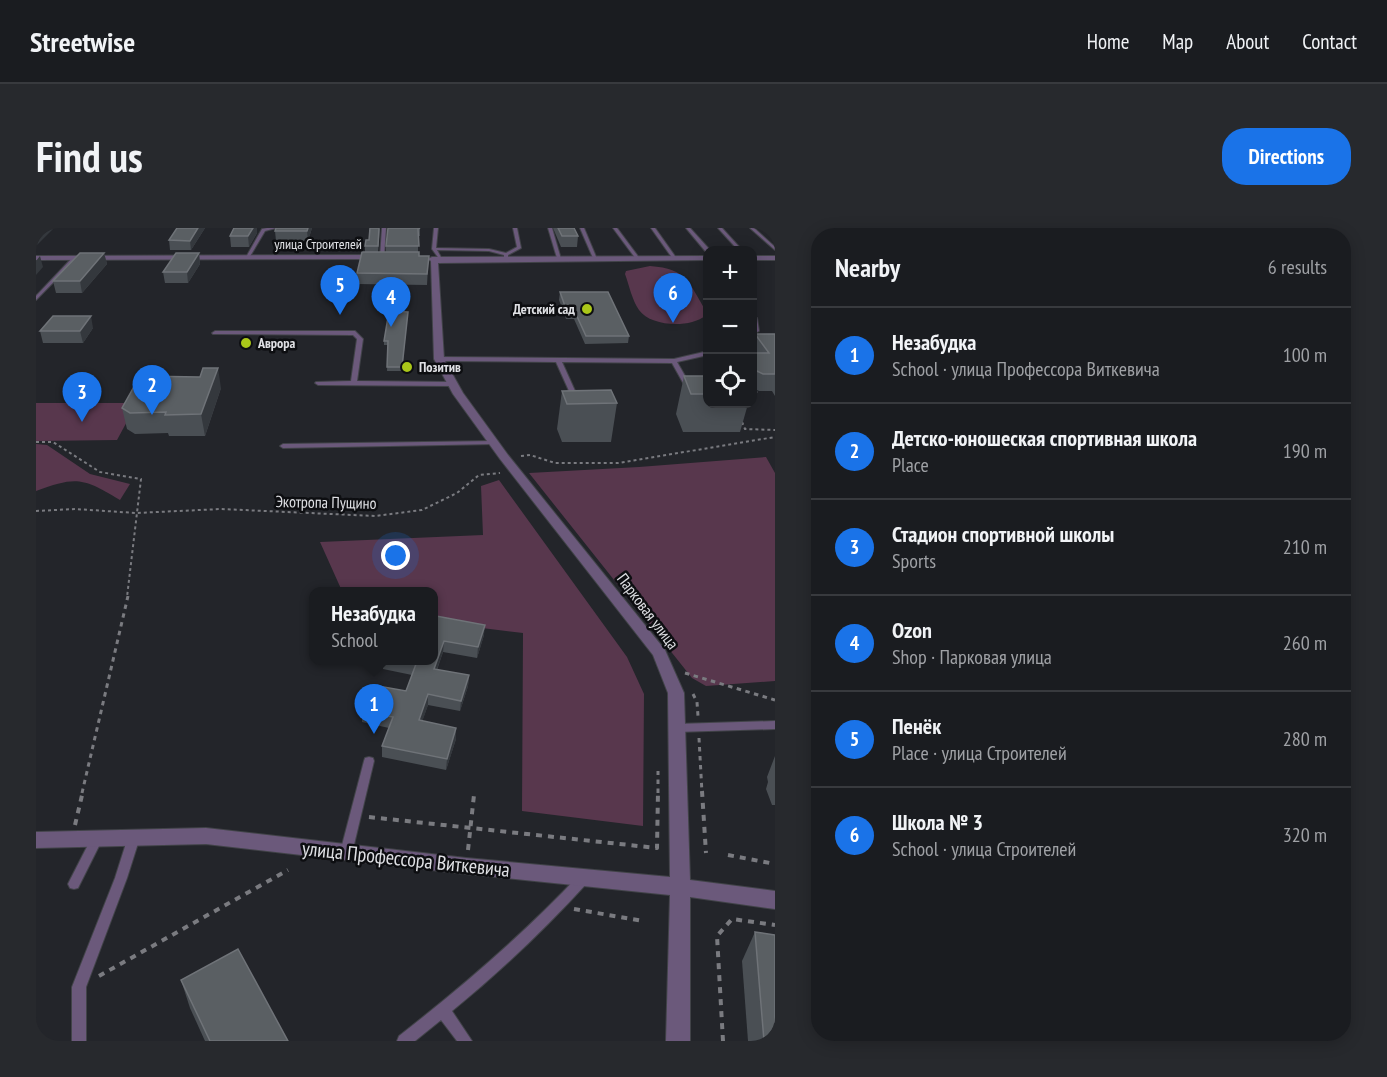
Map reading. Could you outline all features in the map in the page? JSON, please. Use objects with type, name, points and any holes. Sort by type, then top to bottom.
[{"type":"street","points":[[417,258],[437,254],[559,258],[703,258]]},
{"type":"street","name":"Парковая улица","points":[[437,254],[434,262],[439,359],[489,444],[660,654],[676,693],[680,888],[678,1041]]},
{"type":"street","name":"улица Строителей","points":[[36,258],[394,258]]},
{"type":"street","points":[[757,258],[775,258]]},
{"type":"street","name":"улица Профессора Виткевича","points":[[36,840],[206,836],[775,900]]},
{"type":"lane","points":[[247,258],[263,230],[274,228]]},
{"type":"lane","points":[[382,257],[384,228]]},
{"type":"lane","points":[[436,228],[437,254]]},
{"type":"lane","points":[[506,256],[519,248],[516,228]]},
{"type":"lane","points":[[550,228],[559,258]]},
{"type":"lane","points":[[582,228],[595,258]]},
{"type":"lane","points":[[615,228],[638,258]]},
{"type":"lane","points":[[653,228],[675,258]]},
{"type":"lane","points":[[688,228],[704,246]]},
{"type":"lane","points":[[720,228],[736,246]]},
{"type":"lane","points":[[752,228],[775,249]]},
{"type":"lane","points":[[36,299],[75,258]]},
{"type":"lane","points":[[215,333],[355,333],[360,339],[354,383]]},
{"type":"lane","points":[[439,359],[674,361],[704,354]]},
{"type":"lane","points":[[558,360],[580,410]]},
{"type":"lane","points":[[674,361],[692,392],[700,392]]},
{"type":"lane","points":[[318,382],[453,384]]},
{"type":"lane","points":[[284,446],[489,444]]},
{"type":"lane","points":[[677,729],[774,728]]},
{"type":"lane","points":[[346,853],[369,761]]},
{"type":"lane","points":[[74,884],[97,837]]},
{"type":"lane","points":[[79,1041],[78,987],[121,878],[134,837]]},
{"type":"lane","points":[[404,1041],[443,1011],[559,906],[584,878]]},
{"type":"lane","points":[[443,1011],[465,1041]]},
{"type":"path","points":[[741,420],[745,429],[775,430]]},
{"type":"path","points":[[530,455],[555,464],[618,463],[775,438]]},
{"type":"path","points":[[36,442],[53,442],[100,472],[141,479],[130,586],[72,838]]},
{"type":"path","name":"Экотропа Пущино","points":[[36,511],[75,509],[136,513],[221,508],[375,516],[422,510],[457,492],[479,476],[505,472],[489,444]]},
{"type":"path","points":[[684,672],[775,700]]},
{"type":"path","points":[[356,816],[657,848],[658,768]]},
{"type":"path","points":[[466,866],[474,795]]},
{"type":"path","points":[[728,855],[775,864]]},
{"type":"path","points":[[78,987],[288,870]]},
{"type":"path","points":[[559,906],[643,921]]},
{"type":"path","points":[[723,1041],[717,936],[732,919],[775,925]]},
{"type":"shaded area","points":[[650,266],[672,270],[680,274],[703,306],[703,317],[690,323],[671,324],[661,323],[645,316],[634,302],[626,271]]},
{"type":"shaded area","points":[[36,403],[137,403],[117,440],[36,441]]},
{"type":"shaded area","points":[[36,444],[47,445],[90,474],[130,484],[120,500],[97,487],[71,481],[36,491]]},
{"type":"shaded area","points":[[766,457],[775,473],[775,681],[706,686],[692,678],[529,473],[639,467]]},
{"type":"shaded area","points":[[499,480],[627,657],[644,694],[643,826],[522,811],[523,633],[438,622],[438,587],[340,587],[320,542],[483,535],[481,486]]},
{"type":"building","points":[[177,228],[198,228],[190,241],[169,240]]},
{"type":"building","points":[[234,228],[253,228],[248,236],[230,236]]},
{"type":"building","points":[[276,228],[308,228],[307,231],[275,231]]},
{"type":"building","points":[[370,228],[379,228],[378,246],[365,246],[366,240],[369,240]]},
{"type":"building","points":[[388,228],[420,228],[418,229],[419,246],[386,246]]},
{"type":"building","points":[[558,228],[574,228],[578,236],[562,236]]},
{"type":"building","points":[[362,252],[419,252],[419,256],[429,256],[427,274],[357,273]]},
{"type":"building","points":[[80,253],[104,253],[80,281],[53,281]]},
{"type":"building","points":[[176,253],[199,253],[187,272],[163,272]]},
{"type":"building","points":[[560,292],[608,292],[629,336],[586,336],[575,312],[567,312]]},
{"type":"building","points":[[389,311],[408,312],[402,367],[387,367],[388,341],[384,341]]},
{"type":"building","points":[[53,316],[91,316],[80,331],[40,331]]},
{"type":"building","points":[[757,334],[775,334],[775,374],[763,374],[757,371],[757,353],[769,353]]},
{"type":"building","points":[[203,368],[218,368],[201,414],[130,413],[122,408],[140,376],[200,377]]},
{"type":"building","points":[[684,376],[703,376],[703,394],[691,394]]},
{"type":"building","points":[[611,390],[617,403],[567,404],[562,391]]},
{"type":"building","points":[[438,616],[485,625],[478,647],[444,641],[438,658]]},
{"type":"building","points":[[416,665],[435,665],[434,669],[469,675],[461,701],[428,694],[419,720],[456,728],[447,759],[382,746],[393,717],[362,711],[373,685],[406,691]]},
{"type":"building","points":[[755,932],[775,935],[775,1041],[764,1041]]},
{"type":"building","points":[[238,949],[288,1041],[210,1041],[181,980]]},
{"type":"place","name":"Детский сад","points":[[587,309]]},
{"type":"place","name":"Пенёк","points":[[340,315]]},
{"type":"place","name":"Школа № 3","points":[[673,323]]},
{"type":"place","name":"Ozon","points":[[391,327]]},
{"type":"place","name":"Аврора","points":[[246,343]]},
{"type":"place","name":"Позитив","points":[[407,367]]},
{"type":"place","name":"Детско-юношеская спортивная школа","points":[[152,415]]},
{"type":"place","name":"Стадион спортивной школы","points":[[82,422]]},
{"type":"place","name":"Незабудка","points":[[374,734]]}]
